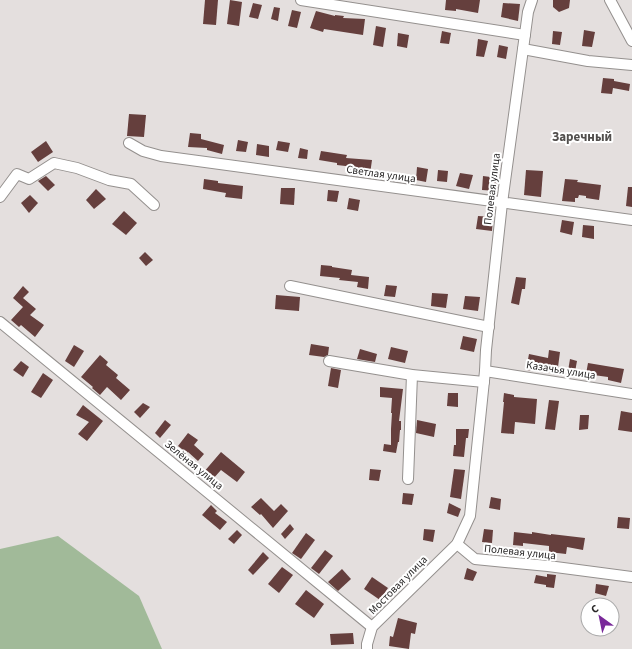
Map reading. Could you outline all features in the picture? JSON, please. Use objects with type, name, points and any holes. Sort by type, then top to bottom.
[{"type":"street","points":[[301,0],[525,35]]},
{"type":"street","name":"Полевая улица","points":[[532,0],[528,12],[502,203],[470,516],[457,544],[475,559],[548,566],[632,577]]},
{"type":"street","points":[[610,0],[632,41]]},
{"type":"street","points":[[523,48],[588,61],[632,65]]},
{"type":"street","name":"Светлая улица","points":[[129,143],[142,151],[161,156],[632,220]]},
{"type":"street","points":[[0,197],[17,174],[29,179],[54,163],[77,168],[109,180],[132,184],[154,205]]},
{"type":"street","points":[[290,286],[489,327]]},
{"type":"street","name":"Зелёная улица","points":[[0,322],[372,627]]},
{"type":"street","points":[[329,360],[412,376],[484,382]]},
{"type":"street","name":"Казачья улица","points":[[485,371],[632,394]]},
{"type":"street","points":[[408,479],[412,376]]},
{"type":"street","name":"Мостовая улица","points":[[367,649],[372,627],[457,544]]},
{"type":"green space","points":[[58,536],[139,596],[162,649],[0,649],[0,549]]},
{"type":"building","points":[[205,0],[218,0],[216,25],[203,24]]},
{"type":"building","points":[[230,0],[242,2],[239,26],[227,24]]},
{"type":"building","points":[[446,0],[480,0],[478,13],[456,9],[456,11],[445,10]]},
{"type":"building","points":[[553,0],[570,0],[569,8],[559,12],[553,7]]},
{"type":"building","points":[[253,3],[262,5],[258,19],[249,17]]},
{"type":"building","points":[[503,3],[520,4],[518,21],[501,17]]},
{"type":"building","points":[[274,7],[280,8],[278,21],[271,19]]},
{"type":"building","points":[[292,10],[301,12],[297,28],[288,26]]},
{"type":"building","points":[[316,11],[335,16],[344,16],[343,18],[365,19],[363,35],[324,29],[323,32],[310,28]]},
{"type":"building","points":[[376,26],[386,28],[383,47],[373,45]]},
{"type":"building","points":[[584,30],[595,32],[592,47],[582,46]]},
{"type":"building","points":[[442,31],[451,33],[449,44],[440,43]]},
{"type":"building","points":[[553,31],[562,32],[560,45],[552,44]]},
{"type":"building","points":[[398,33],[409,35],[407,48],[397,46]]},
{"type":"building","points":[[478,39],[488,41],[484,57],[476,56]]},
{"type":"building","points":[[499,45],[508,47],[506,59],[497,57]]},
{"type":"building","points":[[603,78],[614,79],[614,81],[630,84],[629,91],[613,88],[612,94],[601,93]]},
{"type":"building","points":[[129,114],[146,115],[144,137],[127,136]]},
{"type":"building","points":[[190,133],[201,134],[201,139],[224,145],[222,154],[207,150],[207,148],[188,147]]},
{"type":"building","points":[[238,140],[248,142],[246,152],[236,151]]},
{"type":"building","points":[[46,141],[53,152],[38,162],[31,152]]},
{"type":"building","points":[[278,141],[290,143],[288,152],[276,150]]},
{"type":"building","points":[[257,144],[269,146],[269,157],[256,155]]},
{"type":"building","points":[[300,148],[308,150],[307,159],[298,158]]},
{"type":"building","points":[[321,151],[347,155],[346,158],[372,160],[370,174],[354,171],[354,167],[337,165],[337,163],[319,160]]},
{"type":"building","points":[[417,167],[428,169],[426,182],[416,180]]},
{"type":"building","points":[[438,170],[448,171],[447,182],[437,181]]},
{"type":"building","points":[[526,170],[543,171],[541,197],[524,195]]},
{"type":"building","points":[[460,173],[473,175],[469,189],[456,186]]},
{"type":"building","points":[[46,176],[55,185],[48,191],[38,181]]},
{"type":"building","points":[[483,176],[498,178],[497,191],[482,190]]},
{"type":"building","points":[[204,179],[218,181],[218,183],[243,186],[242,199],[225,197],[226,193],[203,189]]},
{"type":"building","points":[[565,179],[601,185],[599,200],[586,198],[586,196],[579,195],[578,198],[575,198],[575,202],[562,201]]},
{"type":"building","points":[[628,187],[632,187],[632,207],[626,206]]},
{"type":"building","points":[[281,188],[295,188],[294,205],[280,204]]},
{"type":"building","points":[[96,189],[106,199],[94,209],[86,200]]},
{"type":"building","points":[[328,190],[339,191],[337,202],[327,201]]},
{"type":"building","points":[[30,195],[38,203],[29,213],[21,203]]},
{"type":"building","points":[[349,198],[360,200],[358,211],[347,209]]},
{"type":"building","points":[[124,211],[137,223],[126,235],[112,224]]},
{"type":"building","points":[[478,216],[493,217],[492,231],[476,229]]},
{"type":"building","points":[[562,220],[574,222],[572,235],[560,232]]},
{"type":"building","points":[[583,225],[594,226],[594,239],[582,237]]},
{"type":"building","points":[[145,252],[153,260],[146,266],[139,258]]},
{"type":"building","points":[[321,265],[352,270],[351,275],[369,277],[368,289],[357,287],[358,282],[320,276]]},
{"type":"building","points":[[516,277],[526,278],[525,289],[522,289],[519,305],[511,303]]},
{"type":"building","points":[[386,285],[397,286],[395,297],[384,296]]},
{"type":"building","points":[[23,286],[29,292],[23,298],[36,309],[30,315],[44,325],[35,337],[21,325],[19,327],[11,320],[23,307],[13,298]]},
{"type":"building","points":[[432,293],[448,294],[446,308],[431,306]]},
{"type":"building","points":[[276,295],[300,297],[299,311],[275,309]]},
{"type":"building","points":[[465,296],[480,297],[478,311],[463,309]]},
{"type":"building","points":[[463,336],[477,339],[474,352],[460,349]]},
{"type":"building","points":[[311,344],[329,347],[328,355],[324,357],[309,355]]},
{"type":"building","points":[[74,345],[84,351],[74,367],[65,361]]},
{"type":"building","points":[[391,347],[408,351],[405,363],[388,359]]},
{"type":"building","points":[[360,349],[377,354],[375,362],[357,359]]},
{"type":"building","points":[[549,350],[560,352],[558,367],[538,363],[537,371],[526,370],[529,354],[548,358]]},
{"type":"building","points":[[100,355],[108,362],[106,365],[118,375],[116,378],[130,390],[121,400],[107,387],[100,395],[81,377]]},
{"type":"building","points":[[570,359],[577,361],[575,372],[568,371]]},
{"type":"building","points":[[21,361],[29,367],[23,377],[13,370]]},
{"type":"building","points":[[588,363],[624,369],[621,383],[608,380],[608,377],[586,374]]},
{"type":"building","points":[[331,368],[341,370],[338,388],[328,386]]},
{"type":"building","points":[[43,373],[53,380],[41,398],[31,392]]},
{"type":"building","points":[[380,387],[403,389],[399,421],[401,421],[401,430],[396,453],[383,451],[384,444],[391,445],[392,398],[380,397]]},
{"type":"building","points":[[448,393],[458,393],[458,407],[447,406]]},
{"type":"building","points":[[504,393],[514,395],[514,397],[537,399],[535,424],[515,422],[514,434],[501,433]]},
{"type":"building","points":[[549,400],[559,401],[555,430],[545,429]]},
{"type":"building","points":[[143,403],[150,407],[140,418],[134,412]]},
{"type":"building","points":[[83,405],[103,421],[87,441],[78,434],[89,422],[76,415]]},
{"type":"building","points":[[621,411],[632,413],[632,432],[618,430]]},
{"type":"building","points":[[580,415],[589,415],[588,429],[579,430]]},
{"type":"building","points":[[165,420],[171,425],[160,438],[155,433]]},
{"type":"building","points":[[417,420],[436,424],[434,437],[416,433]]},
{"type":"building","points":[[456,429],[469,429],[468,438],[466,438],[464,457],[453,456],[454,445],[456,445]]},
{"type":"building","points":[[188,433],[198,440],[194,445],[204,454],[198,461],[178,446]]},
{"type":"building","points":[[221,452],[245,472],[237,482],[221,470],[212,480],[203,473]]},
{"type":"building","points":[[370,469],[381,470],[379,481],[369,480]]},
{"type":"building","points":[[454,469],[465,470],[461,499],[450,497]]},
{"type":"building","points":[[403,493],[414,494],[412,505],[402,504]]},
{"type":"building","points":[[491,497],[501,499],[500,510],[489,508]]},
{"type":"building","points":[[261,498],[274,511],[281,504],[288,511],[273,528],[261,514],[260,515],[251,507]]},
{"type":"building","points":[[449,503],[461,509],[458,517],[447,513]]},
{"type":"building","points":[[211,505],[217,511],[215,513],[227,522],[220,530],[202,515]]},
{"type":"building","points":[[618,517],[630,518],[629,529],[617,528]]},
{"type":"building","points":[[290,524],[294,529],[285,539],[281,534]]},
{"type":"building","points":[[424,529],[435,530],[433,542],[423,540]]},
{"type":"building","points":[[484,529],[493,530],[492,543],[482,542]]},
{"type":"building","points":[[237,530],[242,535],[234,544],[228,539]]},
{"type":"building","points":[[514,532],[532,534],[532,532],[585,538],[583,550],[567,547],[566,554],[549,552],[549,546],[523,543],[523,546],[513,545]]},
{"type":"building","points":[[306,533],[315,540],[301,559],[292,553]]},
{"type":"building","points":[[325,550],[333,556],[319,574],[311,568]]},
{"type":"building","points":[[263,552],[269,558],[253,575],[248,570]]},
{"type":"building","points":[[282,567],[293,575],[279,593],[268,584]]},
{"type":"building","points":[[467,568],[477,572],[473,581],[464,579]]},
{"type":"building","points":[[342,569],[351,579],[338,591],[328,582]]},
{"type":"building","points":[[547,574],[556,575],[554,588],[534,583],[536,575],[547,577]]},
{"type":"building","points":[[372,577],[388,588],[380,600],[364,589]]},
{"type":"building","points":[[596,584],[609,586],[606,596],[595,593]]},
{"type":"building","points":[[306,590],[324,604],[314,618],[295,604]]},
{"type":"building","points":[[398,618],[417,623],[415,634],[411,633],[409,649],[389,646],[390,636],[393,637]]},
{"type":"building","points":[[353,633],[354,644],[331,645],[330,634]]},
{"type":"district","name":"Заречный","points":[[582,137]]}]
